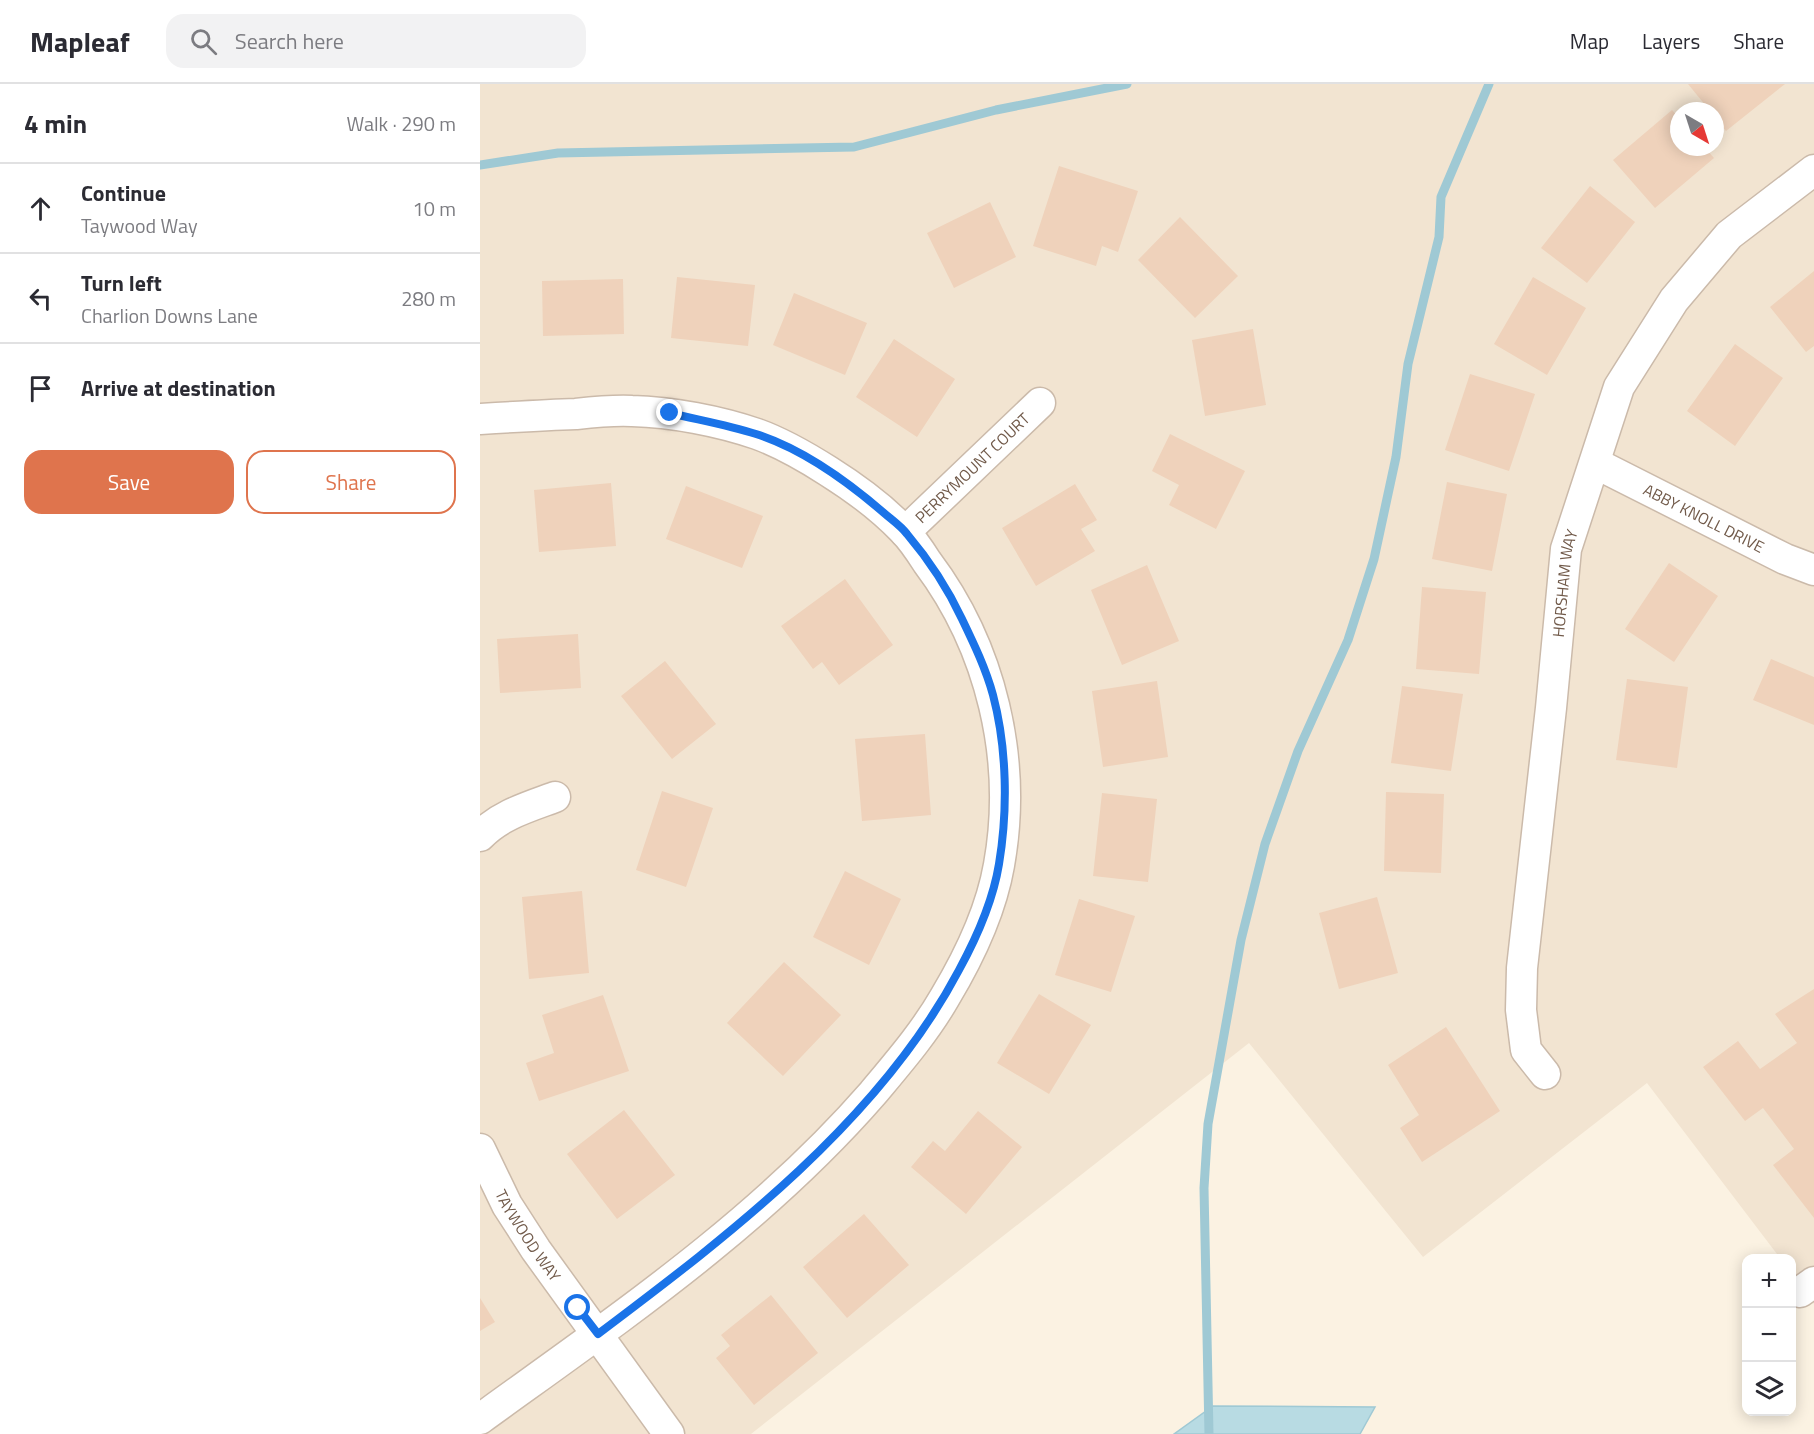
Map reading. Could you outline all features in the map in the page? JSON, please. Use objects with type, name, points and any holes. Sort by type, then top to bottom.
[{"type":"street","name":"HORSHAM WAY","points":[[1545,1074],[1526,1050],[1521,1010],[1522,968],[1550,720],[1566,549],[1619,387],[1674,300],[1729,235],[1814,170]]},
{"type":"street","name":"PERRYMOUNT COURT","points":[[905,532],[1040,403]]},
{"type":"street","points":[[480,419],[629,411],[670,413],[758,434],[805,456],[857,490],[905,532],[953,601],[980,658],[993,695],[1001,735],[1004,775],[1004,824],[999,866],[974,942],[944,1000],[900,1062],[852,1117],[750,1215],[694,1262],[480,1419]]},
{"type":"street","name":"ABBY KNOLL DRIVE","points":[[1594,463],[1785,559],[1814,570]]},
{"type":"street","points":[[480,836],[488,828],[516,810],[555,797]]},
{"type":"street","name":"TAYWOOD WAY","points":[[480,1149],[507,1205],[536,1250],[669,1434]]},
{"type":"shaded area","points":[[480,84],[1814,84],[1814,1304],[1796,1279],[1796,1254],[1777,1254],[1647,1083],[1423,1257],[1249,1043],[751,1434],[480,1434]]},
{"type":"water","points":[[1213,1406],[1375,1407],[1360,1434],[1174,1434]]},
{"type":"building","points":[[1688,84],[1785,84],[1726,131],[1724,129],[1724,102],[1703,102]]},
{"type":"building","points":[[1670,112],[1670,156],[1712,156],[1714,158],[1655,208],[1613,160]]},
{"type":"building","points":[[1059,166],[1138,191],[1118,252],[1102,246],[1096,266],[1033,246]]},
{"type":"building","points":[[1590,186],[1635,222],[1587,283],[1541,248]]},
{"type":"building","points":[[990,202],[1016,257],[954,288],[927,233]]},
{"type":"building","points":[[1180,217],[1238,276],[1195,318],[1138,260]]},
{"type":"building","points":[[1814,271],[1814,346],[1806,352],[1770,307]]},
{"type":"building","points":[[677,277],[755,285],[748,346],[671,338]]},
{"type":"building","points":[[1533,277],[1586,308],[1547,375],[1494,344]]},
{"type":"building","points":[[623,279],[624,334],[543,336],[542,281]]},
{"type":"building","points":[[794,293],[867,323],[845,375],[773,345]]},
{"type":"building","points":[[1253,329],[1266,405],[1205,416],[1192,340]]},
{"type":"building","points":[[894,339],[955,379],[917,437],[856,397]]},
{"type":"building","points":[[1735,344],[1783,378],[1735,446],[1687,411]]},
{"type":"building","points":[[1470,374],[1535,394],[1509,471],[1445,450]]},
{"type":"building","points":[[1170,434],[1245,471],[1216,529],[1169,505],[1179,485],[1152,471]]},
{"type":"building","points":[[1447,482],[1507,494],[1492,571],[1432,559]]},
{"type":"building","points":[[611,483],[616,546],[539,552],[534,490]]},
{"type":"building","points":[[1075,484],[1097,520],[1081,529],[1095,551],[1036,586],[1002,528]]},
{"type":"building","points":[[686,486],[763,516],[742,568],[666,539]]},
{"type":"building","points":[[1669,563],[1718,596],[1674,662],[1625,629]]},
{"type":"building","points":[[1147,565],[1179,641],[1122,665],[1091,590]]},
{"type":"building","points":[[845,579],[893,645],[839,685],[822,662],[813,669],[781,626]]},
{"type":"building","points":[[1422,587],[1486,592],[1479,674],[1416,669]]},
{"type":"building","points":[[578,634],[581,688],[500,693],[497,639]]},
{"type":"building","points":[[1771,659],[1814,677],[1814,725],[1753,700]]},
{"type":"building","points":[[665,661],[716,724],[672,759],[621,696]]},
{"type":"building","points":[[1627,679],[1688,687],[1677,768],[1616,760]]},
{"type":"building","points":[[1157,681],[1168,757],[1103,767],[1092,691]]},
{"type":"building","points":[[1402,686],[1463,694],[1451,771],[1391,763]]},
{"type":"building","points":[[925,734],[931,815],[862,821],[855,739]]},
{"type":"building","points":[[662,791],[713,808],[686,887],[636,870]]},
{"type":"building","points":[[1386,792],[1444,794],[1441,873],[1384,871]]},
{"type":"building","points":[[1102,793],[1157,799],[1148,882],[1093,876]]},
{"type":"building","points":[[845,871],[901,899],[869,965],[813,937]]},
{"type":"building","points":[[582,891],[589,973],[529,979],[522,897]]},
{"type":"building","points":[[1377,897],[1398,973],[1339,989],[1319,913]]},
{"type":"building","points":[[1079,899],[1135,916],[1111,992],[1055,975]]},
{"type":"building","points":[[784,962],[841,1015],[783,1076],[727,1023]]},
{"type":"building","points":[[1814,989],[1814,1218],[1773,1165],[1794,1149],[1763,1108],[1745,1121],[1703,1067],[1738,1041],[1760,1069],[1797,1043],[1775,1014]]},
{"type":"building","points":[[1039,994],[1091,1025],[1049,1094],[997,1063]]},
{"type":"building","points":[[603,995],[629,1071],[539,1101],[526,1063],[554,1053],[542,1015]]},
{"type":"building","points":[[1446,1027],[1500,1111],[1422,1162],[1400,1128],[1419,1115],[1388,1065]]},
{"type":"building","points":[[624,1110],[675,1175],[617,1219],[567,1154]]},
{"type":"building","points":[[978,1111],[1022,1147],[966,1214],[911,1167],[933,1141],[945,1151]]},
{"type":"building","points":[[864,1214],[909,1265],[847,1318],[803,1267]]},
{"type":"building","points":[[771,1295],[818,1353],[754,1405],[716,1358],[730,1346],[721,1335]]},
{"type":"building","points":[[480,1298],[495,1322],[480,1331]]},
{"type":"waterway","points":[[480,165],[558,153],[854,147],[996,110],[1127,84]]},
{"type":"waterway","points":[[1209,1434],[1204,1188],[1208,1124],[1241,940],[1265,844],[1298,751],[1348,640],[1374,559],[1396,457],[1408,364],[1439,237],[1441,197],[1489,84]]},
{"type":"route","points":[[578,1308],[598,1334],[694,1262],[750,1215],[852,1117],[900,1062],[944,1000],[974,942],[986,910],[999,866],[1004,824],[1001,735],[993,695],[980,658],[953,601],[905,532],[857,490],[805,456],[758,434],[670,413]]}]
